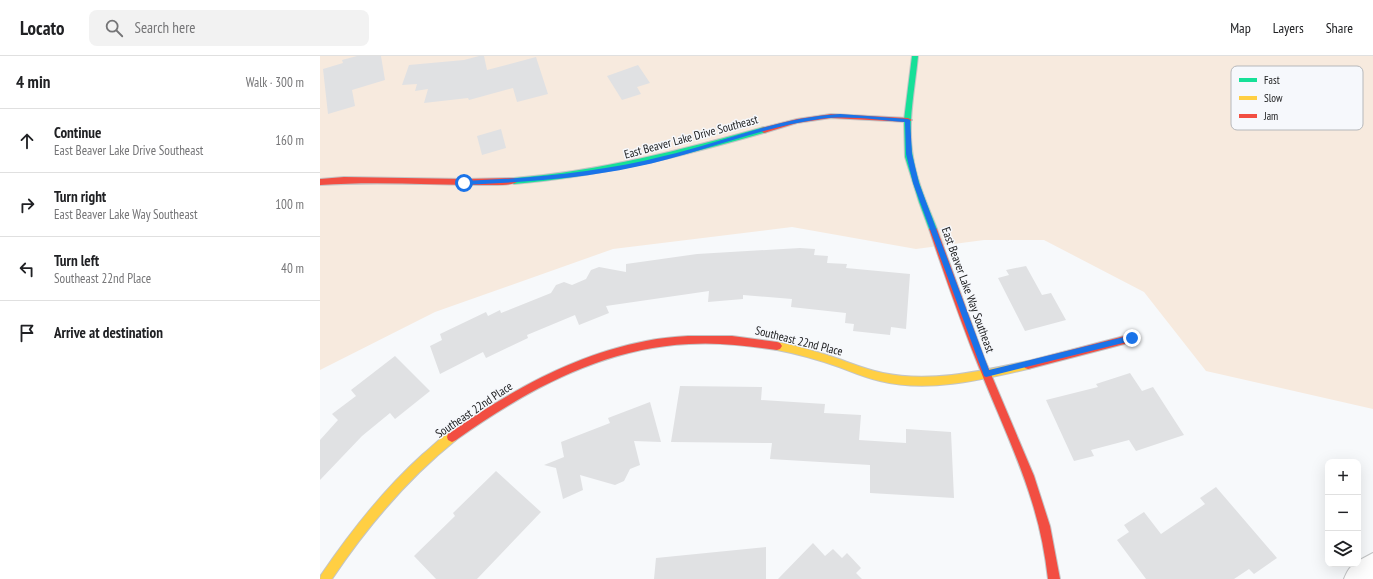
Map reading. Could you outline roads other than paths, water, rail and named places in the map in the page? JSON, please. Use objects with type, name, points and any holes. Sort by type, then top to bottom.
[{"type":"street","points":[[908,120],[915,56]]},
{"type":"street","name":"East Beaver Lake Drive Southeast","points":[[320,182],[341,179],[464,183],[540,179],[586,174],[635,165],[665,158],[783,124],[822,117],[840,116],[908,120]]},
{"type":"street","name":"East Beaver Lake Way Southeast","points":[[908,120],[909,154],[916,183],[986,374],[1034,490],[1047,531],[1054,579]]},
{"type":"street","name":"Southeast 22nd Place","points":[[326,579],[373,513],[417,467],[461,431],[505,401],[550,376],[609,354],[661,341],[703,338],[744,340],[790,349],[828,359],[881,378],[926,380],[986,374],[1132,338]]},
{"type":"street","points":[[1358,579],[1373,568]]}]
